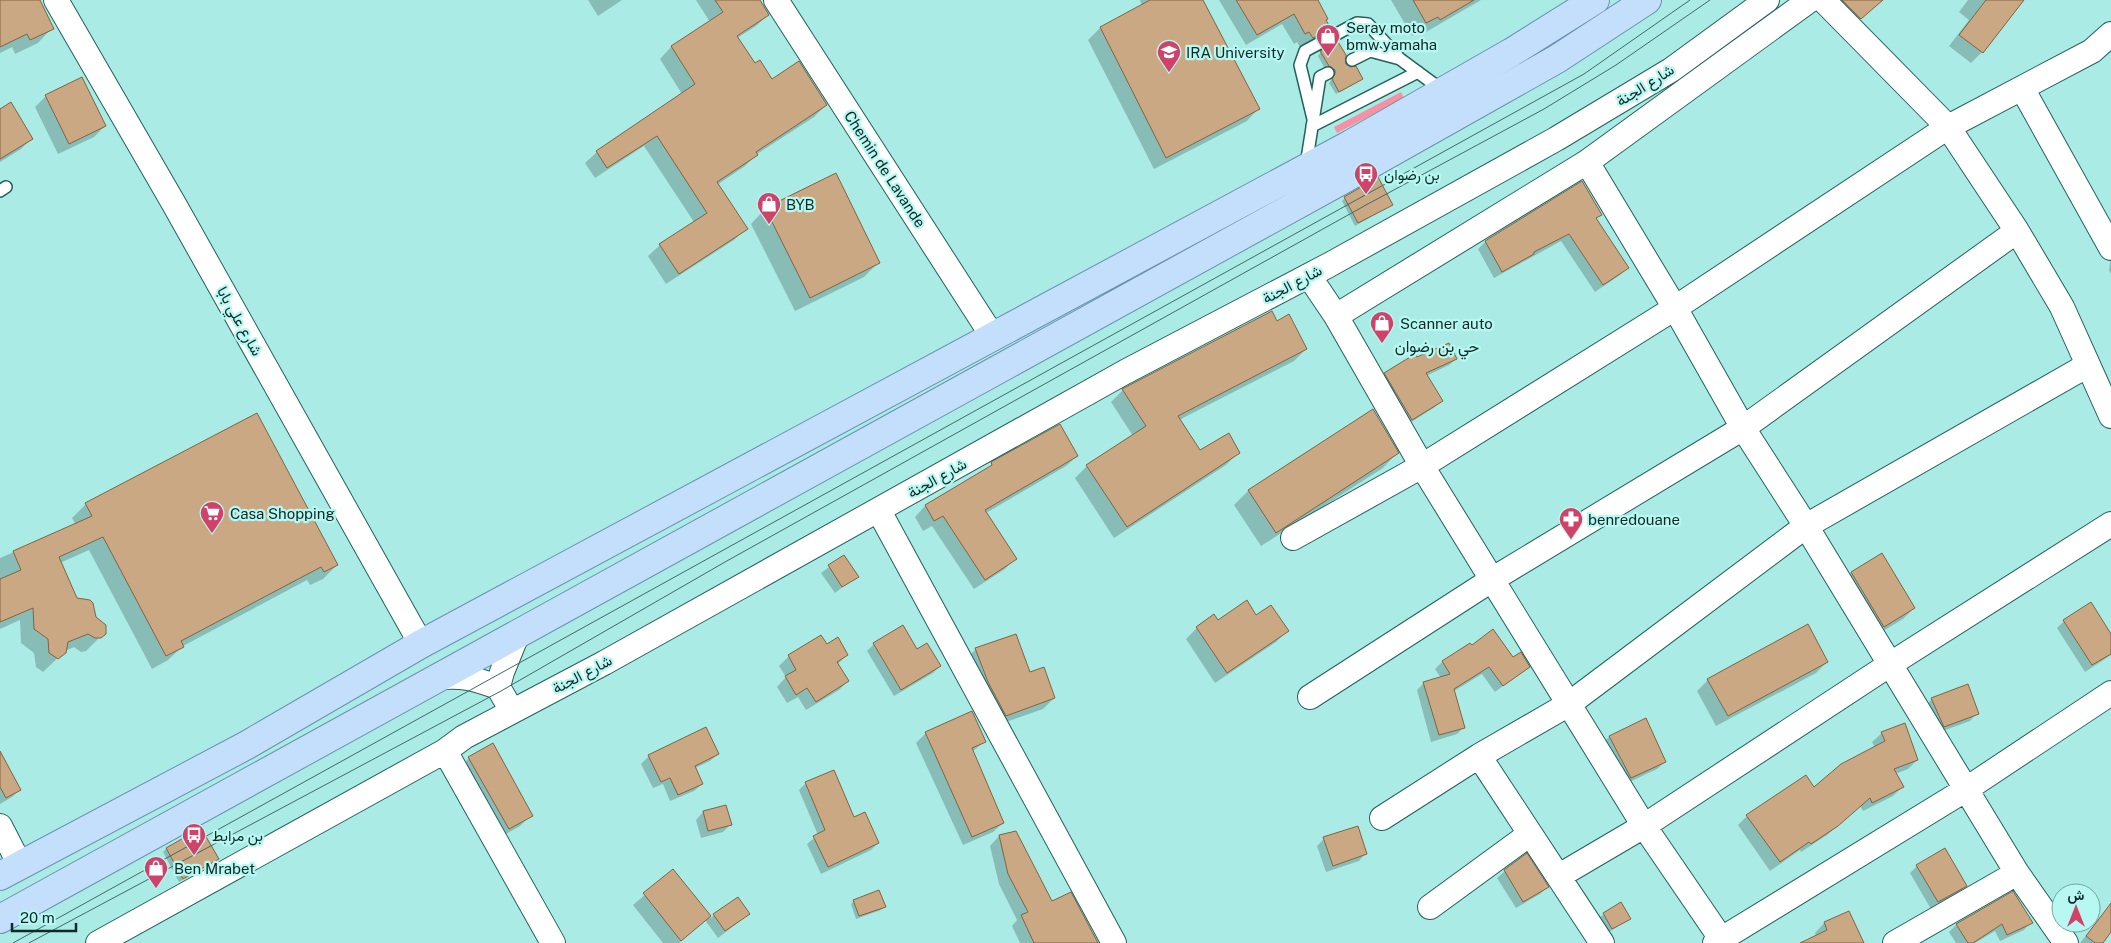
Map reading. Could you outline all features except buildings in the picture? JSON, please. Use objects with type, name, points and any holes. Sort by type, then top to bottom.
[{"type":"main road","points":[[10,870],[246,744],[421,644],[1305,168],[1512,52],[1595,0]]},
{"type":"main road","points":[[0,919],[1342,180],[1557,59],[1647,0]]},
{"type":"street","name":"شارع علي بابا","points":[[56,0],[174,204],[421,644]]},
{"type":"street","name":"Chemin de Lavande","points":[[776,0],[993,337]]},
{"type":"street","name":"شارع الجنة","points":[[98,943],[445,751],[464,737],[604,663],[1125,372],[1308,276],[1548,144],[1671,70],[1768,0]]},
{"type":"street","points":[[1336,316],[1587,162],[1810,0]]},
{"type":"street","points":[[1823,0],[1948,127],[2017,231],[2062,307],[2111,416]]},
{"type":"street","points":[[1293,538],[1422,466],[1676,308],[1948,127],[2092,51],[2111,34]]},
{"type":"street","points":[[2022,88],[2111,248]]},
{"type":"street","points":[[1587,162],[1676,308],[1743,428],[1806,526],[1965,790],[2017,873],[2066,943]]},
{"type":"street","points":[[1310,697],[1493,579],[1743,428],[2017,231]]},
{"type":"street","points":[[1308,276],[1336,316],[1422,466],[1644,826],[1720,942],[1965,790],[2111,693]]},
{"type":"street","points":[[1382,818],[1479,756],[1569,704],[1806,526],[2088,365]]},
{"type":"street","points":[[879,511],[1114,943]]},
{"type":"street","points":[[1559,876],[1644,826],[1889,665],[2111,524]]},
{"type":"street","points":[[498,687],[517,635]]},
{"type":"street","points":[[436,678],[453,675],[464,676],[498,687],[512,711]]},
{"type":"street","points":[[445,751],[553,943]]},
{"type":"street","points":[[1479,756],[1602,943]]},
{"type":"street","points":[[0,826],[10,870]]},
{"type":"street","points":[[1430,907],[1530,834]]},
{"type":"street","points":[[1895,943],[2017,873]]},
{"type":"lane","points":[[1313,123],[1300,65],[1305,51],[1357,23],[1368,24],[1400,59],[1444,91]]},
{"type":"lane","points":[[1352,60],[1370,51],[1400,59]]},
{"type":"lane","points":[[1305,168],[1320,77],[1328,72]]},
{"type":"lane","points":[[1313,123],[1418,72]]},
{"type":"shaded area","points":[[1401,92],[1404,98],[1337,133],[1334,127]]},
{"type":"tram line","points":[[13,943],[1584,74],[1690,0]]},
{"type":"tram line","points":[[29,943],[501,691],[725,562],[1366,205],[1544,109],[1616,65],[1710,0]]},
{"type":"place","name":"Seray moto bmw yamaha","points":[[1328,57]]},
{"type":"place","name":"IRA University","points":[[1169,73]]},
{"type":"place","name":"بن رضوان","points":[[1366,195]]},
{"type":"place","name":"BYB","points":[[769,225]]},
{"type":"place","name":"Scanner auto","points":[[1382,344]]},
{"type":"place","name":"Casa Shopping","points":[[212,534]]},
{"type":"place","name":"benredouane","points":[[1571,540]]},
{"type":"place","name":"بن مرابط","points":[[194,856]]},
{"type":"place","name":"Ben Mrabet","points":[[156,889]]},
{"type":"district","name":"حي بن رضوان","points":[[1437,346]]}]
